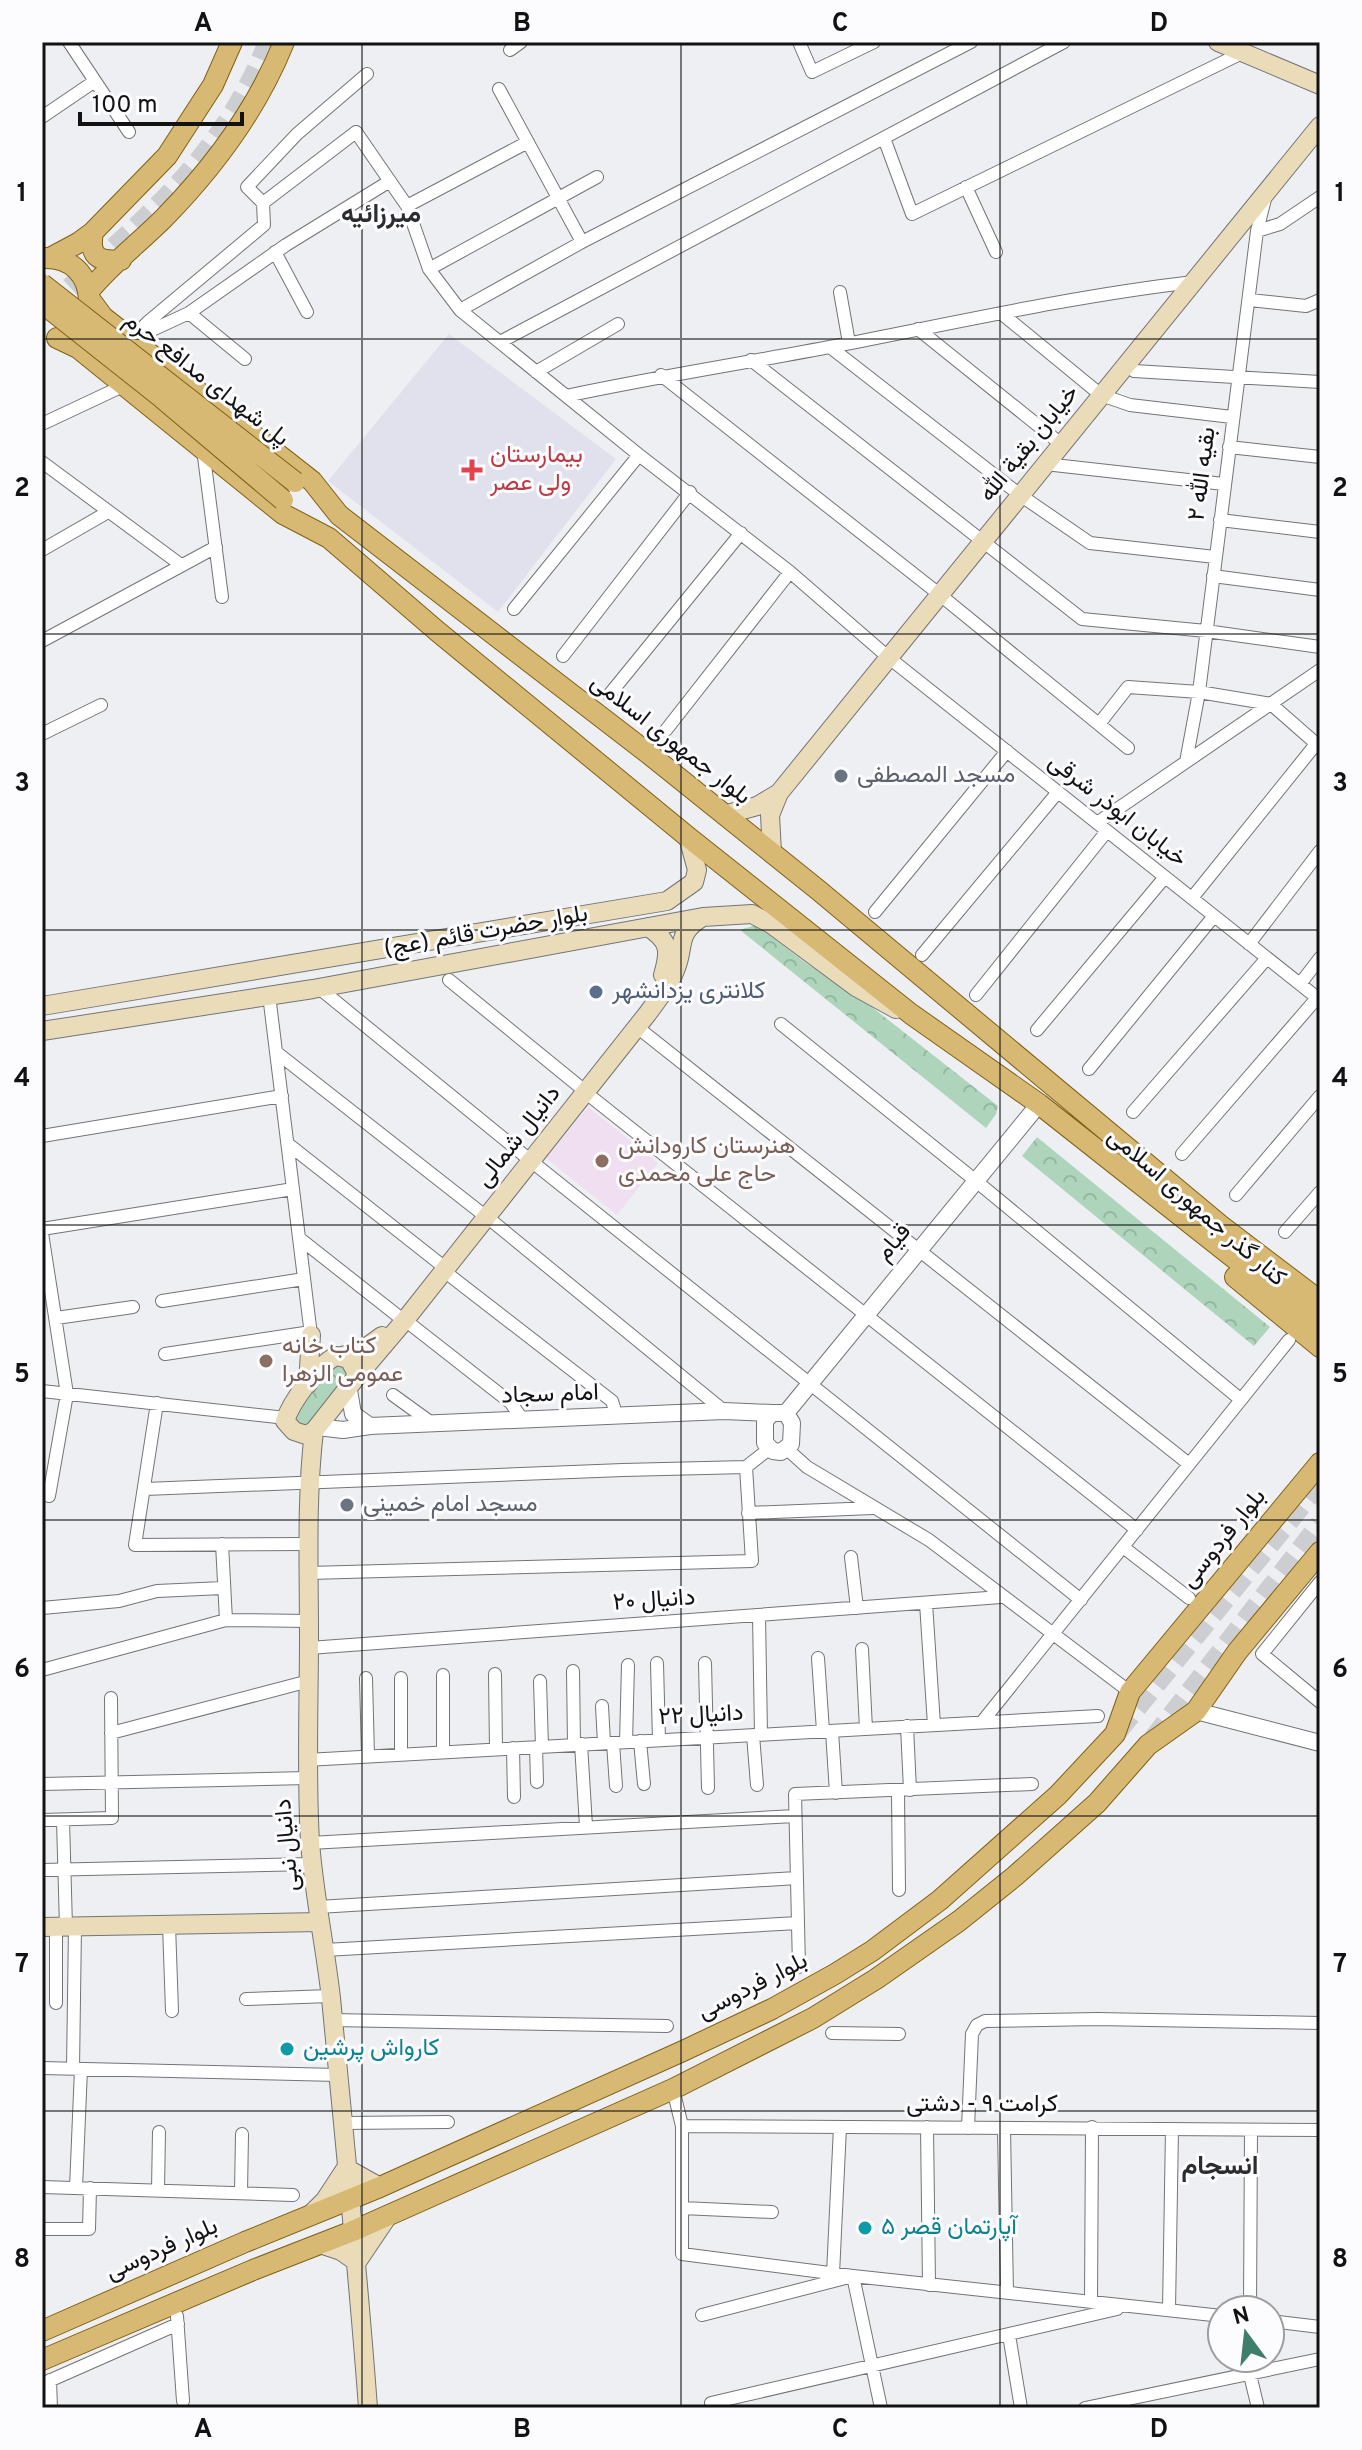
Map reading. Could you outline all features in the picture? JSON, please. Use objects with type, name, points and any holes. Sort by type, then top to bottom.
[{"type":"main road","points":[[46,258],[93,232],[167,156],[213,85],[232,42]]},
{"type":"main road","points":[[48,339],[75,329],[82,321],[89,294],[106,271],[121,260],[202,178],[232,136],[275,64],[284,42]]},
{"type":"main road","points":[[1218,42],[1320,85]]},
{"type":"main road","name":"خیابان بقیة الله","points":[[772,853],[770,815],[779,793],[1320,126]]},
{"type":"main road","points":[[93,232],[90,246],[95,254],[106,262],[121,260]]},
{"type":"main road","name":"بلوار جمهوری اسلامی","points":[[46,258],[72,265],[80,272],[103,317],[130,340],[312,481],[339,515],[772,853],[1092,1118],[1212,1230]]},
{"type":"main road","name":"پل شهدای مدافع حرم","points":[[42,284],[169,386],[339,515]]},
{"type":"main road","name":"پل شهدای مدافع حرم","points":[[42,303],[162,398],[329,538]]},
{"type":"main road","points":[[78,348],[80,338],[87,329],[103,317]]},
{"type":"main road","points":[[48,339],[78,348],[283,514],[329,538],[688,837],[911,1014],[1212,1230],[1320,1301]]},
{"type":"main road","name":"خیابان بقیة الله","points":[[724,815],[757,806],[779,793]]},
{"type":"main road","name":"بلوار حضرت قائم (عج)","points":[[42,1006],[667,901],[694,882],[697,870],[688,837]]},
{"type":"main road","name":"بلوار حضرت قائم (عج)","points":[[42,1031],[319,988],[703,917],[752,914],[771,924],[856,987],[890,1007],[911,1014]]},
{"type":"main road","name":"دانیال شمالی","points":[[583,1090],[677,966],[683,933],[703,917]]},
{"type":"main road","name":"دانیال شمالی","points":[[316,1429],[483,1215],[637,1027],[658,991],[668,956],[661,935],[648,927]]},
{"type":"main road","points":[[264,971],[269,995]]},
{"type":"main road","points":[[1092,1118],[1122,1125],[1320,1288]]},
{"type":"main road","name":"کنار گذر جمهوری اسلامی","points":[[1079,1135],[1087,1151],[1319,1338]]},
{"type":"main road","points":[[1212,1230],[1319,1338]]},
{"type":"main road","name":"دانیال شمالی","points":[[339,1356],[371,1346],[402,1318]]},
{"type":"main road","points":[[311,1334],[317,1344],[354,1365],[352,1384]]},
{"type":"main road","points":[[308,1386],[311,1334]]},
{"type":"main road","points":[[316,1429],[306,1435],[287,1422],[288,1411],[326,1361],[339,1356]]},
{"type":"main road","name":"دانیال نبی","points":[[287,1422],[308,1484]]},
{"type":"main road","name":"دانیال نبی","points":[[316,1429],[308,1484],[307,1769],[310,1843],[330,1996],[357,2262],[368,2408]]},
{"type":"main road","name":"بلوار فردوسی","points":[[42,2331],[380,2187],[772,2009],[872,1951],[940,1900],[1058,1795],[1115,1734],[1130,1692],[1320,1463]]},
{"type":"main road","points":[[42,2360],[177,2314],[227,2282],[388,2216],[673,2089],[813,2018],[876,1979],[959,1921],[1060,1838],[1097,1803],[1148,1745],[1196,1711],[1237,1652],[1320,1552]]},
{"type":"main road","points":[[60,1927],[169,1925],[319,1915]]},
{"type":"main road","points":[[310,2215],[325,2200],[346,2168],[380,2187]]},
{"type":"main road","points":[[320,2244],[341,2251],[357,2262],[388,2216]]},
{"type":"main road","points":[[215,2255],[227,2282]]},
{"type":"street","points":[[69,42],[129,132]]},
{"type":"street","points":[[510,50],[521,42]]},
{"type":"street","points":[[799,42],[812,72],[874,42]]},
{"type":"street","points":[[460,310],[582,242],[971,42]]},
{"type":"street","points":[[500,342],[1064,42]]},
{"type":"street","points":[[884,138],[912,214],[1244,52]]},
{"type":"street","points":[[130,340],[264,225],[263,203],[247,187],[297,134],[367,74]]},
{"type":"street","points":[[42,117],[95,81]]},
{"type":"street","points":[[499,89],[582,242]]},
{"type":"street","name":"خیابان ابوذر شرقی","points":[[263,203],[356,132],[407,206],[429,269],[460,310],[790,572],[888,657],[1319,999]]},
{"type":"street","points":[[407,206],[528,142]]},
{"type":"street","points":[[429,269],[597,177]]},
{"type":"street","points":[[130,340],[189,313],[275,252],[390,181]]},
{"type":"street","points":[[966,187],[996,252]]},
{"type":"street","name":"بقیه الله ۲","points":[[1186,762],[1199,692],[1257,231],[1267,192]]},
{"type":"street","points":[[1257,231],[1280,224],[1320,197]]},
{"type":"street","points":[[275,252],[307,312]]},
{"type":"street","points":[[566,396],[661,375],[830,347],[1130,289],[1193,282]]},
{"type":"street","points":[[840,292],[849,343]]},
{"type":"street","points":[[1250,300],[1306,306],[1320,300]]},
{"type":"street","points":[[189,313],[245,359]]},
{"type":"street","points":[[1001,313],[1101,395],[1130,405],[1232,417]]},
{"type":"street","points":[[536,372],[618,324]]},
{"type":"street","points":[[918,329],[1061,444]]},
{"type":"street","points":[[830,347],[1020,495],[1090,543],[1215,557]]},
{"type":"street","points":[[751,360],[1082,619],[1206,631],[1320,647]]},
{"type":"street","points":[[1134,371],[1320,382]]},
{"type":"street","points":[[661,375],[1128,748]]},
{"type":"street","points":[[42,424],[125,385]]},
{"type":"street","points":[[203,447],[222,597]]},
{"type":"street","points":[[1229,447],[1320,457]]},
{"type":"street","points":[[514,609],[639,455]]},
{"type":"street","points":[[42,462],[181,565]]},
{"type":"street","points":[[1045,464],[1224,484]]},
{"type":"street","points":[[563,656],[690,492]]},
{"type":"street","points":[[42,550],[108,512]]},
{"type":"street","points":[[1220,520],[1320,532]]},
{"type":"street","points":[[609,695],[741,533]]},
{"type":"street","points":[[42,641],[216,547]]},
{"type":"street","points":[[666,730],[790,572]]},
{"type":"street","points":[[1213,576],[1320,590]]},
{"type":"street","points":[[976,995],[1102,827],[1186,762],[1320,670]]},
{"type":"street","points":[[1099,724],[1128,687],[1199,692],[1271,704],[1318,746],[1192,898]]},
{"type":"street","points":[[42,734],[101,705]]},
{"type":"street","points":[[875,912],[1007,751]]},
{"type":"street","points":[[922,955],[1058,792]]},
{"type":"street","points":[[1249,944],[1320,851]]},
{"type":"street","points":[[1037,1030],[1165,877]]},
{"type":"street","points":[[1089,1069],[1214,916]]},
{"type":"street","points":[[1133,1112],[1267,958]]},
{"type":"street","points":[[1300,984],[1320,958]]},
{"type":"street","points":[[449,980],[864,1315],[1137,1530]]},
{"type":"street","points":[[319,988],[528,1159],[1081,1600]]},
{"type":"street","points":[[165,1354],[311,1334],[269,995]]},
{"type":"street","points":[[1182,1154],[1319,999]]},
{"type":"street","points":[[781,1024],[1240,1399]]},
{"type":"street","points":[[637,1027],[1189,1464]]},
{"type":"street","points":[[276,1052],[728,1411],[765,1431]]},
{"type":"street","points":[[42,1136],[282,1096]]},
{"type":"street","points":[[1236,1195],[1320,1096]]},
{"type":"street","name":"قیام","points":[[779,1413],[810,1383],[1039,1104]]},
{"type":"street","points":[[288,1144],[612,1401],[617,1417]]},
{"type":"street","points":[[49,1496],[67,1394],[42,1231],[293,1189]]},
{"type":"street","points":[[1285,1232],[1320,1192]]},
{"type":"street","points":[[299,1238],[511,1403],[522,1419]]},
{"type":"street","points":[[162,1301],[304,1279]]},
{"type":"street","points":[[56,1318],[133,1307]]},
{"type":"street","points":[[982,1722],[1289,1340]]},
{"type":"street","points":[[352,1384],[353,1414],[370,1426]]},
{"type":"street","points":[[42,1391],[157,1403],[287,1422]]},
{"type":"street","points":[[393,1395],[433,1424]]},
{"type":"street","points":[[157,1403],[135,1545],[309,1544]]},
{"type":"street","name":"امام سجاد","points":[[316,1429],[728,1411],[779,1413]]},
{"type":"street","points":[[779,1413],[792,1423],[791,1444],[781,1452],[769,1449],[765,1443],[765,1421],[779,1413]]},
{"type":"street","points":[[145,1489],[746,1467],[769,1449]]},
{"type":"street","points":[[787,1449],[807,1467],[929,1540],[1130,1692]]},
{"type":"street","points":[[309,1573],[752,1561],[746,1467]]},
{"type":"street","points":[[748,1513],[876,1508]]},
{"type":"street","points":[[222,1544],[226,1620]]},
{"type":"street","points":[[1123,1547],[1189,1598]]},
{"type":"street","points":[[851,1557],[857,1608]]},
{"type":"street","points":[[1320,1582],[1262,1654],[1320,1702]]},
{"type":"street","points":[[42,1608],[119,1601],[157,1591],[223,1588]]},
{"type":"street","name":"دانیال ۲۰","points":[[309,1648],[1001,1597]]},
{"type":"street","points":[[926,1603],[934,1725]]},
{"type":"street","points":[[757,1785],[759,1615]]},
{"type":"street","points":[[42,1670],[226,1620],[309,1621]]},
{"type":"street","points":[[862,1649],[866,1729]]},
{"type":"street","points":[[818,1658],[836,1793]]},
{"type":"street","points":[[657,1663],[659,1740]]},
{"type":"street","points":[[705,1663],[708,1788]]},
{"type":"street","points":[[616,1786],[628,1665]]},
{"type":"street","points":[[573,1671],[586,1826]]},
{"type":"street","points":[[495,1674],[496,1749]]},
{"type":"street","points":[[443,1675],[443,1752]]},
{"type":"street","points":[[366,1678],[368,1756]]},
{"type":"street","points":[[401,1678],[401,1755]]},
{"type":"street","points":[[111,1733],[309,1681]]},
{"type":"street","points":[[537,1782],[540,1681]]},
{"type":"street","points":[[42,1820],[112,1818],[111,1698]]},
{"type":"street","points":[[602,1706],[644,1784]]},
{"type":"street","points":[[1196,1711],[1320,1743]]},
{"type":"street","name":"دانیال ۲۲","points":[[42,1784],[111,1783],[307,1769],[368,1756],[1098,1716]]},
{"type":"street","points":[[899,1890],[907,1726]]},
{"type":"street","points":[[513,1748],[514,1797]]},
{"type":"street","points":[[799,1967],[795,1794],[1032,1784]]},
{"type":"street","points":[[310,1843],[795,1816]]},
{"type":"street","points":[[56,2003],[66,1870],[63,1820]]},
{"type":"street","points":[[42,1870],[312,1864]]},
{"type":"street","points":[[319,1915],[797,1878]]},
{"type":"street","points":[[325,1950],[798,1923]]},
{"type":"street","points":[[169,1925],[172,2011]]},
{"type":"street","points":[[60,1927],[77,2069],[76,2188]]},
{"type":"street","points":[[246,1999],[330,1996]]},
{"type":"street","points":[[968,2128],[972,2034],[977,2025],[985,2021],[1097,2019],[1320,2023]]},
{"type":"street","points":[[332,2020],[667,2026]]},
{"type":"street","points":[[832,2033],[899,2034]]},
{"type":"street","points":[[42,2068],[338,2075]]},
{"type":"street","points":[[673,2089],[682,2126],[682,2254],[833,2274],[1206,2314]]},
{"type":"street","points":[[342,2123],[448,2122]]},
{"type":"street","name":"کرامت ۹ - دشتی","points":[[682,2126],[1320,2130]]},
{"type":"street","points":[[833,2274],[840,2127]]},
{"type":"street","points":[[927,2127],[929,2285]]},
{"type":"street","points":[[1091,2302],[1092,2127]]},
{"type":"street","points":[[1004,2129],[1007,2293]]},
{"type":"street","points":[[1169,2310],[1172,2129]]},
{"type":"street","points":[[1250,2294],[1251,2130]]},
{"type":"street","points":[[158,2190],[159,2132]]},
{"type":"street","points":[[241,2193],[242,2134]]},
{"type":"street","points":[[42,2187],[293,2195]]},
{"type":"street","points":[[42,2229],[89,2229],[90,2188]]},
{"type":"street","points":[[682,2208],[772,2212]]},
{"type":"street","points":[[702,2315],[853,2276]]},
{"type":"street","points":[[853,2276],[881,2408]]},
{"type":"street","points":[[711,2403],[1128,2306]]},
{"type":"street","points":[[51,2408],[46,2382],[177,2314],[183,2401]]},
{"type":"street","points":[[1286,2323],[1320,2327]]},
{"type":"street","points":[[1009,2335],[1021,2408]]},
{"type":"street","points":[[1286,2366],[1320,2359]]},
{"type":"street","points":[[1085,2408],[1245,2374]]},
{"type":"street","points":[[1250,2374],[1258,2408]]},
{"type":"shaded area","name":"بیمارستان ولی عصر","points":[[449,334],[616,459],[498,612],[328,481]]},
{"type":"shaded area","name":"هنرستان کارودانش حاج علی محمدی","points":[[588,1107],[658,1163],[617,1215],[546,1158]]},
{"type":"green space","points":[[756,925],[868,1004],[998,1106],[986,1128],[740,930]]},
{"type":"green space","points":[[1037,1137],[1270,1327],[1254,1346],[1022,1156]]},
{"type":"green space","points":[[342,1364],[349,1372],[312,1426],[299,1428],[294,1417],[330,1367]]},
{"type":"tunnel","points":[[48,308],[145,218],[201,157],[249,85],[268,42]]},
{"type":"tunnel","points":[[1118,1731],[1320,1483]]},
{"type":"tunnel","points":[[1153,1739],[1320,1524]]},
{"type":"place","name":"بیمارستان ولی عصر","points":[[472,470]]},
{"type":"place","name":"مسجد المصطفی","points":[[841,776]]},
{"type":"place","name":"کلانتری یزدانشهر","points":[[596,992]]},
{"type":"place","name":"هنرستان کارودانش حاج علی محمدی","points":[[602,1161]]},
{"type":"place","name":"کتاب خانه عمومی الزهرا","points":[[266,1361]]},
{"type":"place","name":"مسجد امام خمینی","points":[[347,1505]]},
{"type":"place","name":"کارواش پرشین","points":[[287,2049]]},
{"type":"place","name":"آپارتمان قصر ۵","points":[[865,2228]]},
{"type":"district","name":"میرزائیه","points":[[381,215]]},
{"type":"district","name":"انسجام","points":[[1220,2167]]}]
